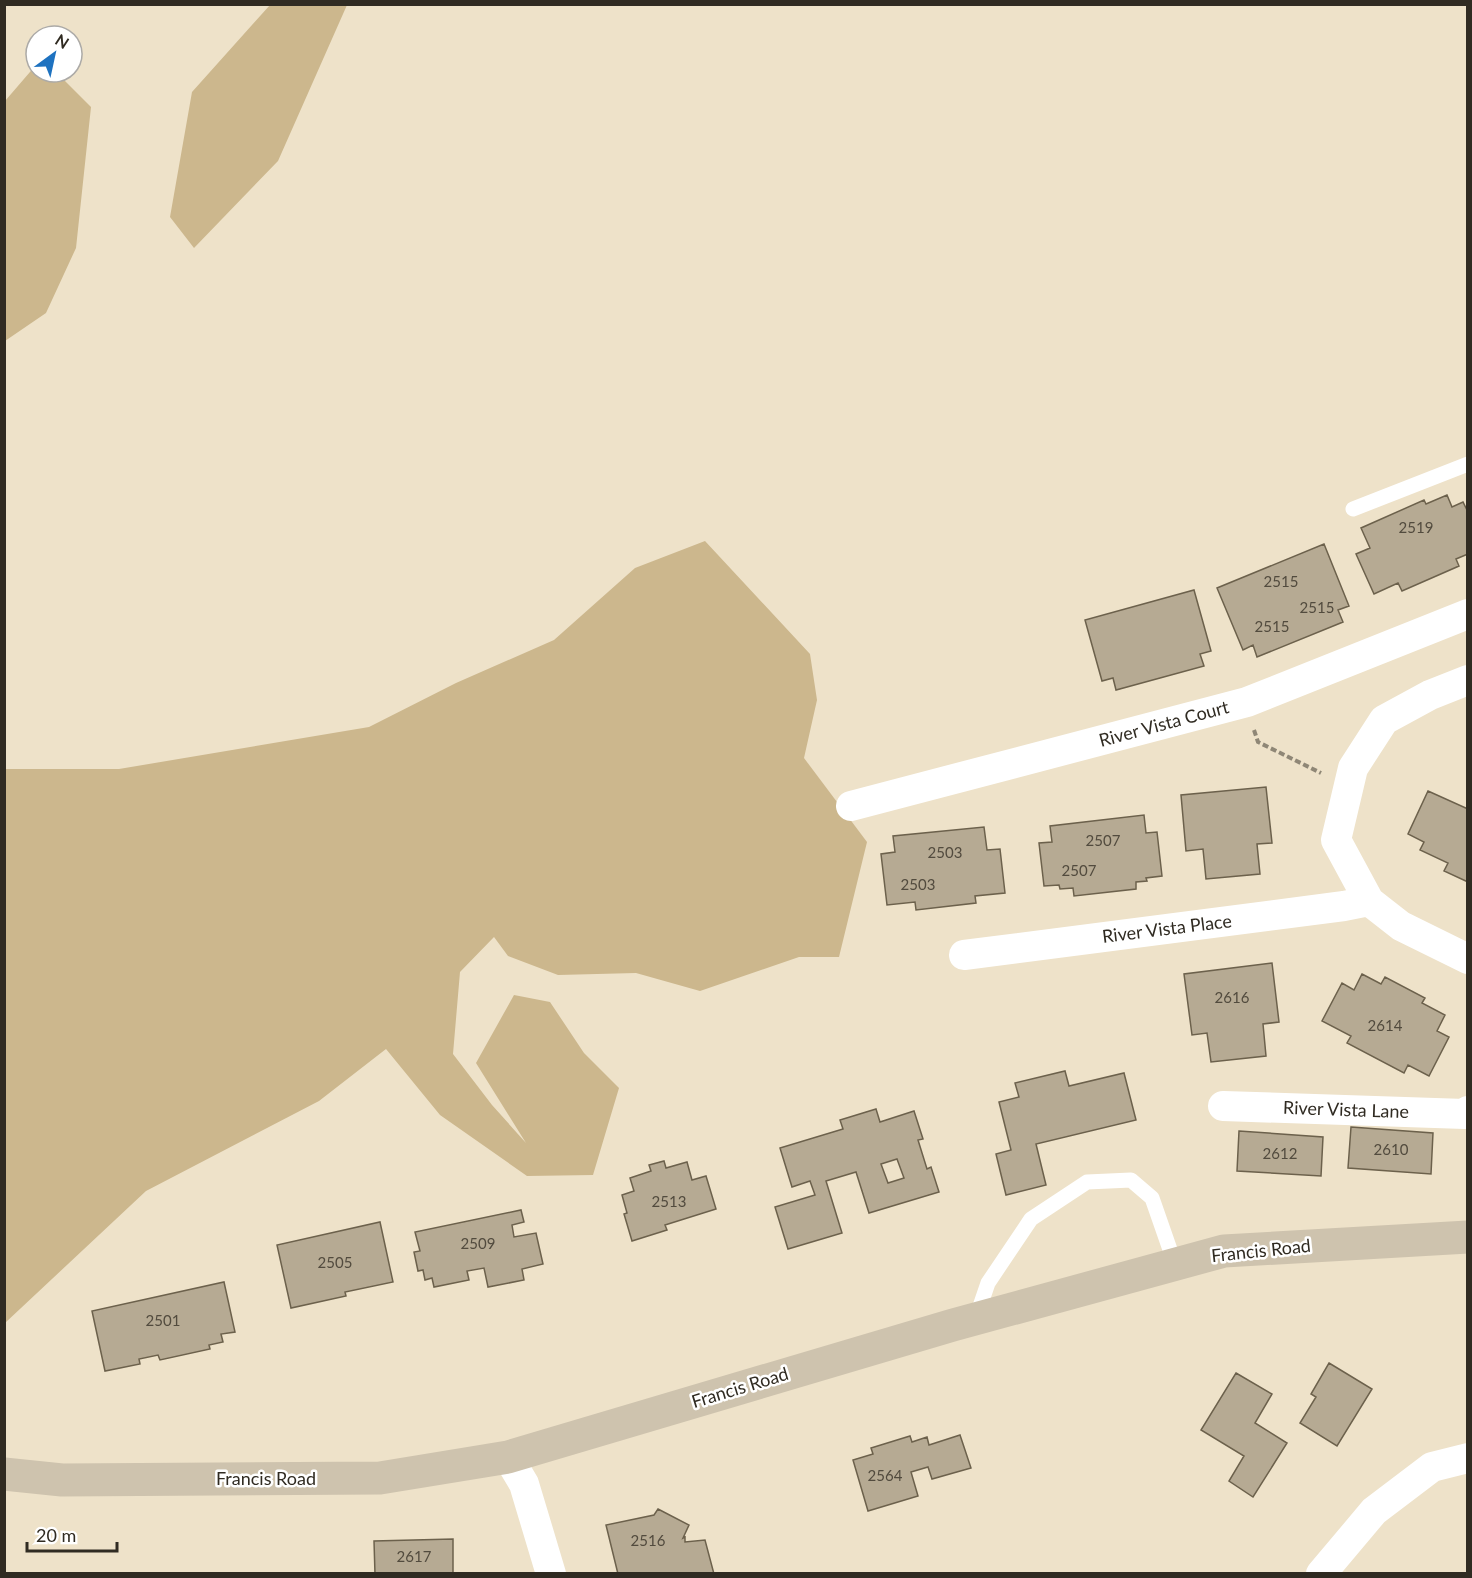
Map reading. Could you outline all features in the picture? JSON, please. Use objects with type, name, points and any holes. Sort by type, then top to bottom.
[{"type":"street","name":"River Vista Court","points":[[851,806],[1247,702],[1467,614]]},
{"type":"street","points":[[1467,680],[1430,695],[1384,720],[1353,768],[1336,840],[1369,901],[1401,926],[1467,959]]},
{"type":"street","name":"River Vista Place","points":[[964,955],[1369,901]]},
{"type":"street","name":"River Vista Lane","points":[[1223,1106],[1465,1114],[1467,1112]]},
{"type":"street","name":"Francis Road","points":[[4,1474],[62,1480],[380,1478],[508,1457],[976,1318],[1224,1251],[1467,1237]]},
{"type":"street","points":[[508,1457],[524,1484],[551,1574]]},
{"type":"street","points":[[1321,1574],[1374,1511],[1432,1467],[1467,1458]]},
{"type":"lane","points":[[1353,509],[1467,464]]},
{"type":"lane","points":[[976,1318],[988,1283],[1031,1219],[1087,1182],[1131,1180],[1152,1198],[1175,1264]]},
{"type":"path","points":[[1247,702],[1258,742],[1327,776]]},
{"type":"shaded area","points":[[270,5],[347,5],[278,161],[194,248],[170,217],[192,92]]},
{"type":"shaded area","points":[[24,79],[24,84],[68,84],[91,107],[76,248],[46,313],[5,341],[5,101]]},
{"type":"shaded area","points":[[705,541],[810,654],[817,700],[804,758],[867,842],[839,957],[799,957],[700,991],[636,973],[558,975],[508,956],[494,937],[460,972],[453,1054],[492,1105],[526,1143],[476,1063],[514,995],[550,1002],[584,1053],[619,1088],[593,1175],[527,1176],[440,1115],[386,1049],[319,1101],[146,1191],[5,1323],[5,769],[119,769],[369,727],[456,683],[554,640],[635,568]]},
{"type":"building","points":[[1447,495],[1452,507],[1463,502],[1468,512],[1468,554],[1456,559],[1459,566],[1402,591],[1398,583],[1374,594],[1356,554],[1370,548],[1361,528],[1424,500],[1426,504]]},
{"type":"building","points":[[1324,544],[1349,606],[1338,610],[1343,622],[1257,657],[1253,645],[1243,650],[1217,588]]},
{"type":"building","points":[[1194,590],[1211,651],[1200,654],[1204,666],[1116,690],[1113,678],[1102,681],[1085,620]]},
{"type":"building","points":[[1266,787],[1272,843],[1257,844],[1260,874],[1206,879],[1203,849],[1186,851],[1181,795]]},
{"type":"building","points":[[1428,791],[1468,809],[1468,882],[1444,871],[1448,863],[1420,850],[1424,842],[1408,834]]},
{"type":"building","points":[[1144,815],[1146,833],[1157,832],[1162,876],[1136,882],[1136,889],[1074,896],[1073,888],[1060,889],[1059,885],[1044,886],[1039,843],[1052,842],[1050,826]]},
{"type":"building","points":[[984,827],[987,850],[1000,849],[1005,893],[975,896],[976,903],[916,910],[915,902],[887,905],[881,854],[895,852],[893,836]]},
{"type":"building","points":[[1272,963],[1279,1022],[1263,1024],[1266,1056],[1211,1062],[1207,1033],[1192,1035],[1184,974]]},
{"type":"building","points":[[1362,974],[1381,984],[1385,977],[1425,998],[1422,1003],[1445,1015],[1437,1031],[1449,1037],[1429,1076],[1408,1065],[1404,1073],[1347,1043],[1351,1036],[1322,1021],[1342,983],[1354,990]]},
{"type":"building","points":[[1065,1071],[1069,1086],[1124,1073],[1136,1120],[1036,1144],[1046,1185],[1006,1195],[996,1154],[1011,1150],[999,1102],[1019,1097],[1015,1083]]},
{"type":"building","points":[[876,1109],[880,1122],[914,1111],[923,1139],[918,1140],[927,1169],[931,1167],[939,1192],[869,1213],[856,1172],[826,1181],[842,1233],[788,1249],[775,1207],[815,1195],[810,1181],[792,1187],[780,1148],[843,1129],[840,1120]],"holes":[[[897,1159],[904,1178],[888,1183],[881,1164]]]},
{"type":"building","points":[[1351,1127],[1433,1133],[1431,1174],[1348,1168]]},
{"type":"building","points":[[1239,1131],[1323,1137],[1321,1176],[1237,1171]]},
{"type":"building","points":[[664,1161],[666,1168],[687,1162],[692,1180],[706,1176],[716,1209],[665,1225],[667,1230],[632,1241],[624,1214],[627,1213],[622,1195],[634,1191],[630,1178],[651,1171],[649,1165]]},
{"type":"building","points":[[521,1210],[524,1222],[512,1225],[514,1237],[536,1233],[543,1264],[522,1269],[524,1280],[488,1287],[484,1268],[467,1271],[469,1280],[434,1287],[432,1278],[425,1280],[423,1270],[418,1271],[414,1252],[420,1251],[415,1232]]},
{"type":"building","points":[[380,1222],[393,1282],[345,1292],[346,1296],[291,1308],[277,1245]]},
{"type":"building","points":[[224,1282],[235,1332],[221,1334],[223,1342],[209,1345],[210,1349],[160,1360],[158,1355],[139,1359],[140,1364],[105,1371],[92,1311]]},
{"type":"building","points":[[1329,1363],[1372,1389],[1337,1446],[1300,1423],[1316,1397],[1311,1394]]},
{"type":"building","points":[[1236,1373],[1272,1394],[1255,1423],[1287,1443],[1253,1497],[1229,1481],[1244,1456],[1201,1430]]},
{"type":"building","points":[[960,1435],[971,1468],[932,1479],[928,1467],[911,1472],[918,1496],[868,1511],[853,1460],[873,1454],[871,1448],[910,1436],[912,1442],[927,1437],[929,1445]]},
{"type":"building","points":[[658,1509],[689,1525],[683,1538],[685,1537],[685,1542],[705,1540],[714,1574],[618,1574],[606,1525],[654,1515]]},
{"type":"building","points":[[453,1539],[453,1574],[375,1574],[374,1541]]}]
